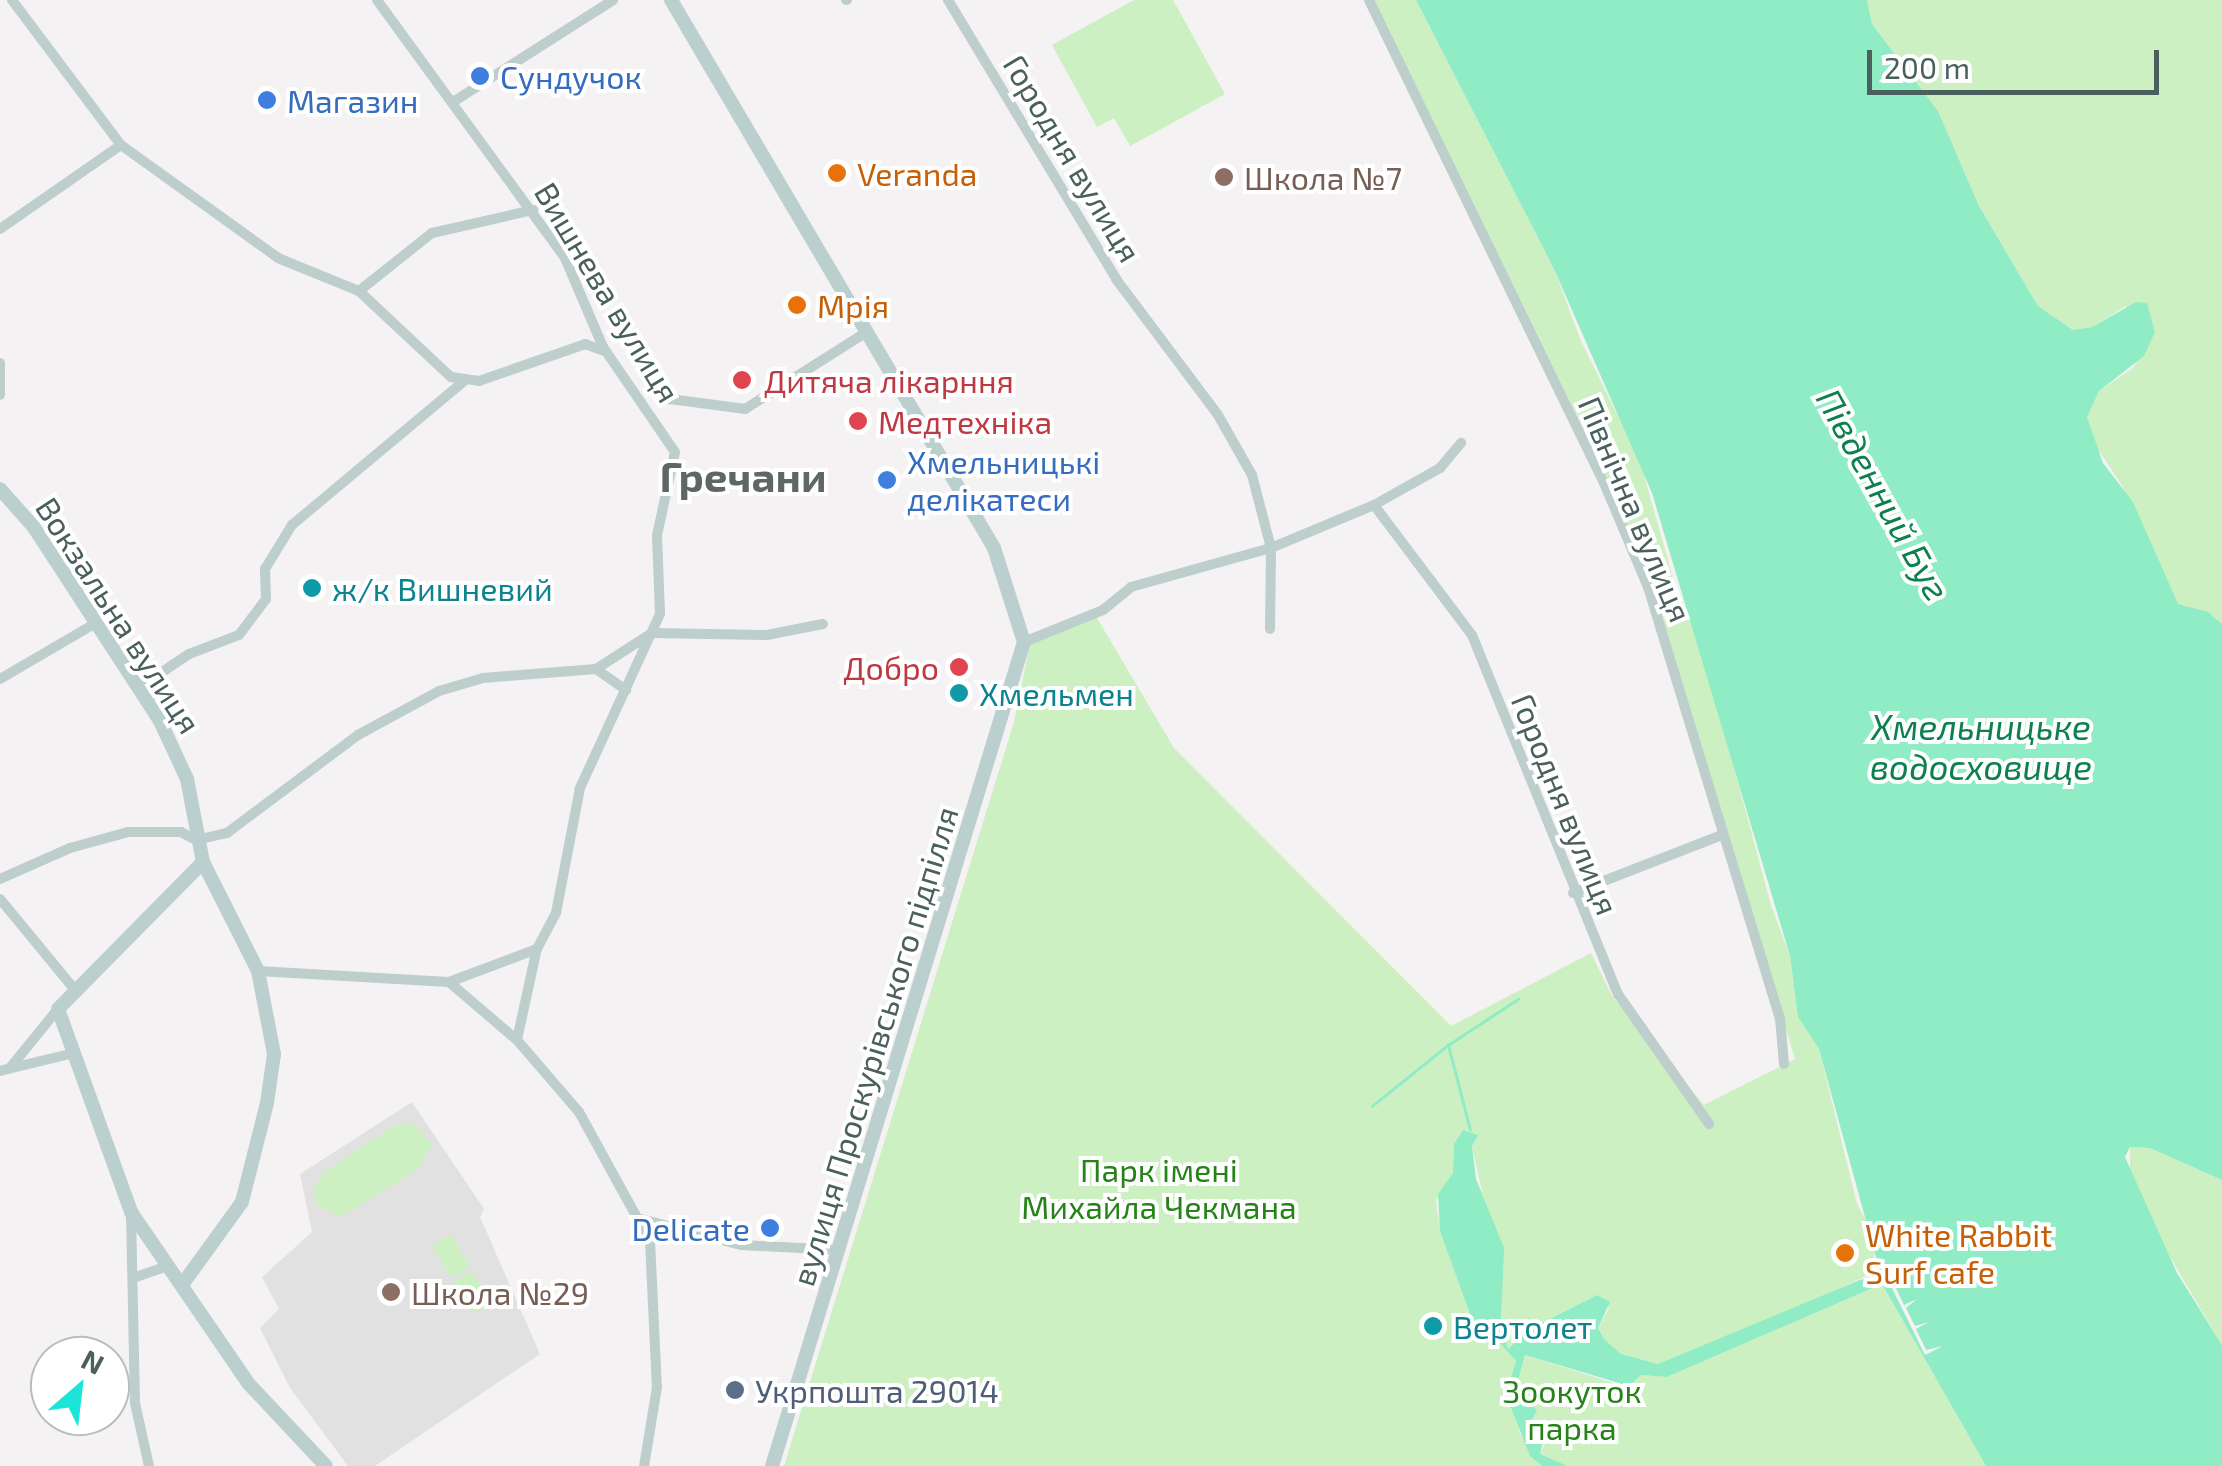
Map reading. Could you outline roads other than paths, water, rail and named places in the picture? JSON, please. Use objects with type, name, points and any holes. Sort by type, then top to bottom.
[{"type":"street","points":[[12,0],[122,146],[278,258],[359,291],[462,382]]},
{"type":"street","name":"Вишнева вулиця","points":[[377,0],[566,258],[603,347],[616,359],[674,452],[657,534],[663,586],[652,633],[580,788],[556,913],[536,948],[517,1040]]},
{"type":"street","points":[[453,102],[613,0]]},
{"type":"street","points":[[671,0],[994,548],[1024,642],[1103,610],[1131,588],[1271,548],[1374,505],[1440,468],[1461,443]]},
{"type":"street","name":"Городня вулиця","points":[[948,0],[1116,279],[1218,415],[1252,476],[1271,548],[1270,629]]},
{"type":"street","name":"Північна вулиця","points":[[1369,0],[1604,482],[1671,658],[1719,836],[1780,1018],[1784,1064]]},
{"type":"street","points":[[0,228],[122,146]]},
{"type":"street","points":[[359,291],[432,232],[533,210]]},
{"type":"street","points":[[652,367],[670,399],[746,409],[867,332]]},
{"type":"street","points":[[140,687],[190,654],[239,635],[266,598],[265,568],[292,525],[462,382],[584,344],[616,359]]},
{"type":"street","points":[[0,363],[0,395]]},
{"type":"street","name":"Вокзальна вулиця","points":[[0,488],[41,538],[94,624],[140,687],[188,780],[203,862],[258,970],[274,1054],[267,1103],[242,1202],[184,1282]]},
{"type":"street","name":"Городня вулиця","points":[[1374,505],[1472,634],[1573,893],[1618,994],[1710,1124]]},
{"type":"street","points":[[0,679],[94,624]]},
{"type":"street","points":[[0,879],[128,832],[182,832],[196,840],[238,828],[358,735],[439,690],[483,678],[596,669],[652,633],[767,635],[823,624]]},
{"type":"street","name":"вулиця Проскурівського підпілля","points":[[772,1466],[1024,642]]},
{"type":"street","points":[[596,669],[626,690]]},
{"type":"street","points":[[1573,893],[1719,836]]},
{"type":"street","points":[[5,1069],[75,990],[203,862]]},
{"type":"street","points":[[0,899],[75,990]]},
{"type":"street","points":[[258,970],[449,982],[536,948]]},
{"type":"street","points":[[449,982],[517,1040],[596,1135],[641,1219],[654,1267],[657,1330],[657,1387],[644,1466]]},
{"type":"street","points":[[58,1008],[130,1212],[137,1433],[149,1466]]},
{"type":"street","points":[[5,1069],[74,1053]]},
{"type":"street","points":[[130,1212],[184,1282],[248,1383],[326,1466]]},
{"type":"street","points":[[641,1219],[741,1245],[839,1250]]},
{"type":"street","points":[[133,1278],[171,1265]]},
{"type":"water","name":"Хмельницьке водосховище","points":[[1416,0],[1867,0],[1872,24],[1938,111],[1979,206],[2038,306],[2073,330],[2092,327],[2136,302],[2147,303],[2155,332],[2144,356],[2099,391],[2087,417],[2103,463],[2133,502],[2178,604],[2208,612],[2222,624],[2222,1180],[2150,1148],[2130,1147],[2125,1157],[2177,1273],[2222,1345],[2222,1466],[1986,1466],[1882,1284],[1667,1377],[1641,1375],[1629,1386],[1525,1355],[1517,1384],[1532,1392],[1529,1400],[1537,1411],[1528,1425],[1545,1434],[1540,1454],[1568,1466],[1542,1466],[1530,1456],[1506,1395],[1516,1361],[1497,1340],[1486,1343],[1478,1336],[1440,1231],[1438,1194],[1453,1173],[1454,1144],[1463,1130],[1478,1135],[1472,1146],[1476,1179],[1504,1248],[1501,1324],[1508,1349],[1530,1329],[1597,1295],[1610,1302],[1598,1328],[1604,1339],[1621,1354],[1658,1364],[1872,1275],[1877,1261],[1819,1049],[1798,1017],[1790,956],[1652,493],[1554,269]]},
{"type":"waterway","points":[[1470,1130],[1448,1045],[1518,999]]},
{"type":"waterway","points":[[1372,1106],[1448,1045]]},
{"type":"place","name":"Сундучок","points":[[480,76]]},
{"type":"place","name":"Магазин","points":[[267,100]]},
{"type":"place","name":"Veranda","points":[[837,173]]},
{"type":"place","name":"Школа №7","points":[[1224,177]]},
{"type":"place","name":"Мрія","points":[[797,305]]},
{"type":"place","name":"Дитяча лікарння","points":[[742,380]]},
{"type":"place","name":"Медтехнiка","points":[[858,421]]},
{"type":"place","name":"Хмельницькі делікатеси","points":[[887,480]]},
{"type":"place","name":"ж/к Вишневий","points":[[312,588]]},
{"type":"place","name":"Добро","points":[[959,667]]},
{"type":"place","name":"Хмельмен","points":[[959,693]]},
{"type":"place","name":"Delicate","points":[[770,1228]]},
{"type":"place","name":"White Rabbit Surf cafe","points":[[1845,1253]]},
{"type":"place","name":"Школа №29","points":[[391,1292]]},
{"type":"place","name":"Вертолет","points":[[1433,1326]]},
{"type":"place","name":"Укрпошта 29014","points":[[735,1390]]},
{"type":"district","name":"Гречани","points":[[743,475]]},
{"type":"water label","name":"Південний Буг","points":[[1884,494]]},
{"type":"park label","name":"Парк імені Михайла Чекмана","points":[[1159,1188]]},
{"type":"park label","name":"Зоокуток парка","points":[[1572,1410]]}]
